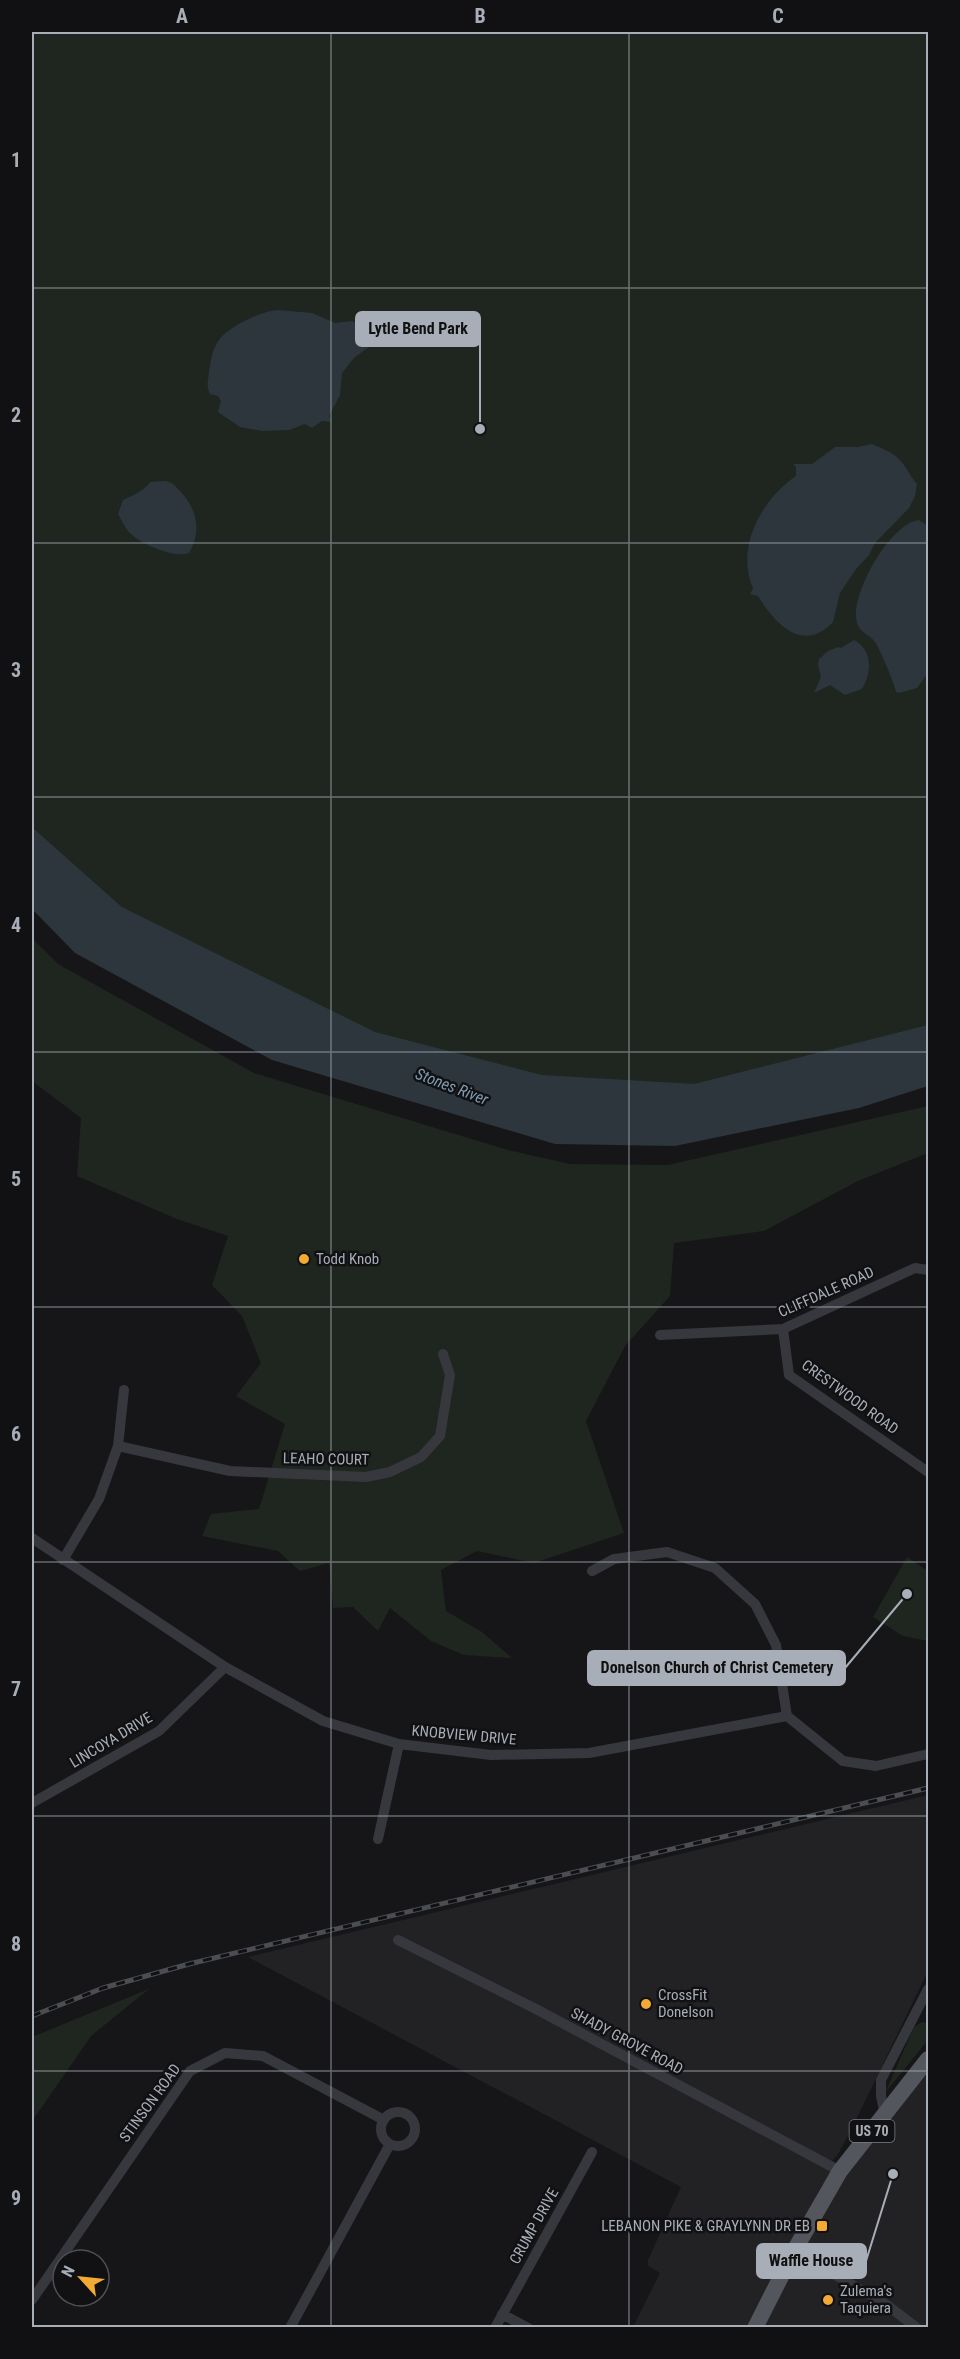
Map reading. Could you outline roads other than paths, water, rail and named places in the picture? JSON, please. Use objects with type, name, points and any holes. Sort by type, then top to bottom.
[{"type":"main road","name":"US 70","points":[[755,2328],[794,2251],[840,2171],[928,2059]]},
{"type":"street","name":"CLIFFDALE ROAD","points":[[660,1335],[783,1329],[915,1269],[928,1270]]},
{"type":"street","name":"CRESTWOOD ROAD","points":[[783,1329],[789,1375],[928,1472]]},
{"type":"street","name":"LEAHO COURT","points":[[118,1446],[230,1471],[366,1477],[390,1472],[421,1457],[440,1436],[450,1375],[443,1354]]},
{"type":"street","points":[[63,1560],[99,1499],[118,1446],[124,1390]]},
{"type":"street","name":"KNOBVIEW DRIVE","points":[[32,1539],[225,1667],[323,1721],[399,1744],[491,1755],[589,1753],[787,1716]]},
{"type":"street","points":[[592,1571],[614,1559],[667,1552],[715,1568],[755,1604],[776,1645],[787,1716],[843,1761],[876,1766],[928,1754]]},
{"type":"street","name":"LINCOYA DRIVE","points":[[32,1803],[159,1731],[225,1667]]},
{"type":"street","points":[[378,1839],[399,1744]]},
{"type":"street","name":"SHADY GROVE ROAD","points":[[398,1940],[534,2008],[840,2171]]},
{"type":"street","points":[[885,2115],[880,2086],[927,1996]]},
{"type":"street","name":"STINSON ROAD","points":[[32,2300],[190,2071],[216,2057],[225,2053],[263,2056],[384,2120]]},
{"type":"street","points":[[401,2112],[406,2114],[414,2122],[415,2133],[410,2143],[399,2147],[390,2144],[382,2135],[384,2120],[389,2114],[401,2112]]},
{"type":"street","points":[[290,2328],[390,2144]]},
{"type":"street","name":"CRUMP DRIVE","points":[[495,2328],[592,2152]]},
{"type":"street","points":[[794,2251],[888,2305],[917,2328]]},
{"type":"street","points":[[502,2314],[528,2328]]},
{"type":"water","points":[[278,310],[312,313],[335,323],[352,321],[371,329],[382,330],[373,336],[370,346],[354,358],[342,373],[340,395],[329,416],[332,422],[322,421],[312,428],[305,424],[289,430],[262,431],[240,427],[218,412],[221,401],[218,396],[210,394],[208,378],[213,351],[219,340],[246,320]]},
{"type":"water","points":[[872,444],[893,454],[901,462],[917,484],[915,496],[909,508],[875,543],[869,555],[856,569],[840,593],[833,622],[822,631],[811,635],[791,632],[781,625],[758,596],[750,594],[753,588],[748,572],[747,556],[755,525],[772,497],[796,476],[796,467],[793,464],[812,464],[835,447],[858,447]]},
{"type":"water","points":[[150,482],[172,483],[180,491],[194,513],[195,537],[189,553],[175,554],[148,545],[128,531],[118,514],[123,500],[142,490]]},
{"type":"water","points":[[919,520],[928,526],[928,673],[917,688],[899,693],[896,692],[877,645],[858,626],[856,611],[865,579],[874,562],[896,534],[908,524]]},
{"type":"water","points":[[854,640],[865,650],[869,662],[868,676],[862,689],[845,695],[830,685],[814,693],[821,677],[819,659],[828,651],[841,648]]},
{"type":"water","name":"Stones River","points":[[32,827],[122,907],[375,1032],[542,1075],[694,1084],[928,1025],[928,1086],[859,1108],[675,1146],[555,1144],[272,1060],[75,953],[32,909]]},
{"type":"railway","points":[[32,2016],[103,1988],[189,1964],[928,1788]]},
{"type":"place","name":"Lytle Bend Park","points":[[480,429]]},
{"type":"place","name":"Todd Knob","points":[[304,1259]]},
{"type":"place","name":"Donelson Church of Christ Cemetery","points":[[907,1594]]},
{"type":"place","name":"CrossFit Donelson","points":[[646,2004]]},
{"type":"place","name":"Waffle House","points":[[893,2174]]},
{"type":"place","name":"LEBANON PIKE & GRAYLYNN DR EB","points":[[822,2226]]},
{"type":"place","name":"Zulema's Taquiera","points":[[828,2300]]}]
